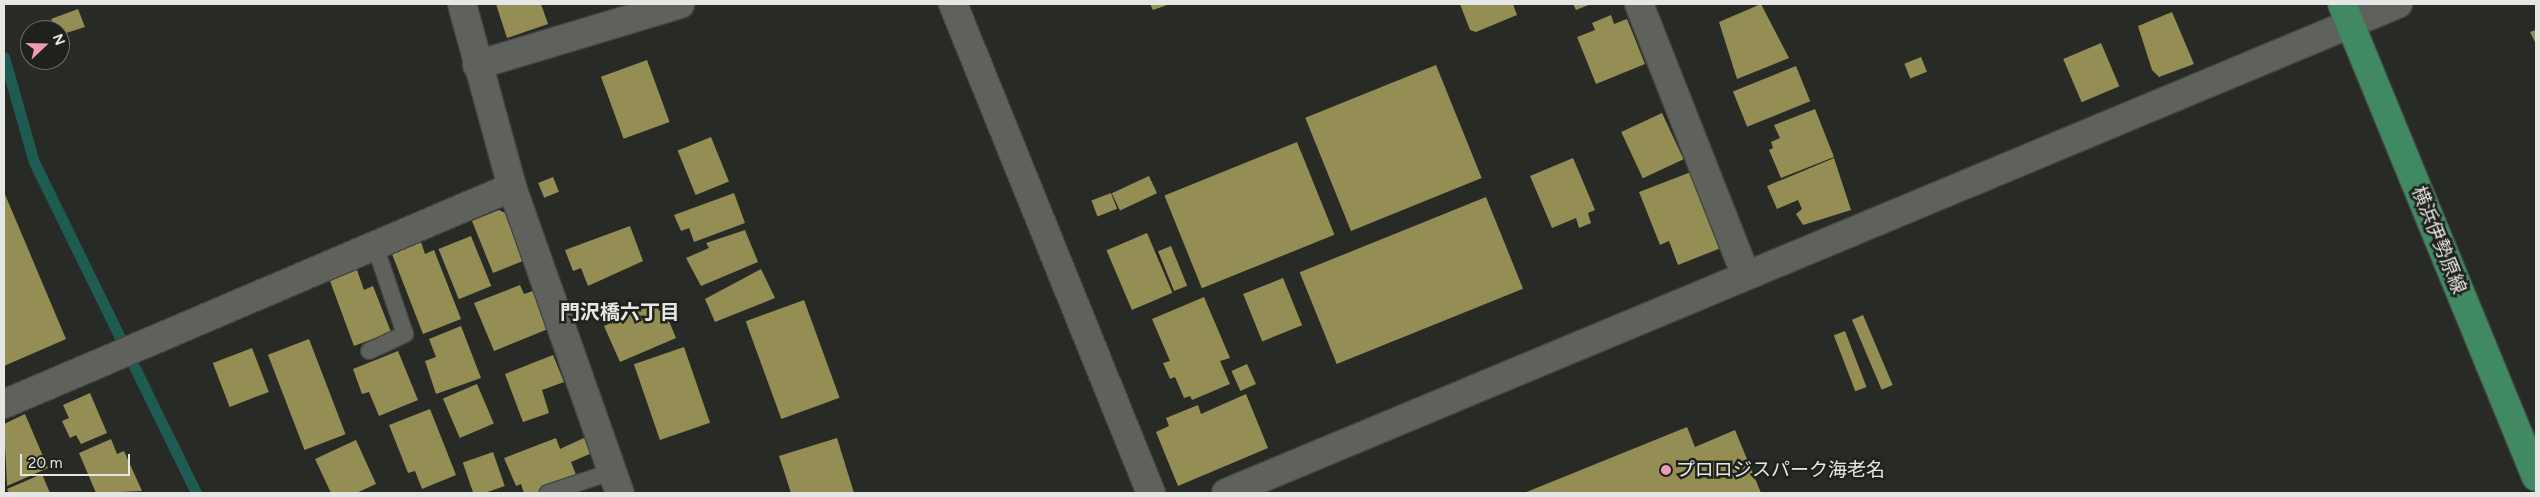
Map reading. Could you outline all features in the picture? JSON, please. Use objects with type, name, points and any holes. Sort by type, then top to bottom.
[{"type":"main road","name":"横浜伊勢原線","points":[[2346,14],[2536,476]]},
{"type":"street","points":[[462,4],[477,65],[512,187],[617,482]]},
{"type":"street","points":[[477,65],[680,4]]},
{"type":"street","points":[[953,4],[1151,493]]},
{"type":"street","points":[[1639,4],[1746,275]]},
{"type":"street","points":[[1226,493],[1746,275],[2346,14],[2398,4]]},
{"type":"street","points":[[4,404],[512,187]]},
{"type":"lane","points":[[369,351],[405,334],[375,246]]},
{"type":"lane","points":[[548,493],[617,482]]},
{"type":"building","points":[[496,4],[541,4],[548,24],[507,38]]},
{"type":"building","points":[[1150,4],[1170,4],[1153,10]]},
{"type":"building","points":[[1460,4],[1513,4],[1517,15],[1476,32],[1470,30]]},
{"type":"building","points":[[1573,4],[1591,4],[1576,10]]},
{"type":"building","points":[[1761,4],[1789,58],[1737,79],[1719,22]]},
{"type":"building","points":[[78,9],[85,27],[70,32],[70,20],[51,19]]},
{"type":"building","points":[[2172,12],[2194,64],[2159,77],[2152,70],[2138,26]]},
{"type":"building","points":[[1611,15],[1614,24],[1627,19],[1645,64],[1596,84],[1577,37],[1595,30],[1592,23]]},
{"type":"building","points":[[2536,30],[2536,44],[2530,32]]},
{"type":"building","points":[[2101,43],[2119,86],[2082,102],[2063,59]]},
{"type":"building","points":[[1921,57],[1927,72],[1910,79],[1904,64]]},
{"type":"building","points":[[647,60],[670,122],[624,139],[601,77]]},
{"type":"building","points":[[1436,65],[1482,178],[1351,231],[1305,118]]},
{"type":"building","points":[[1796,66],[1810,101],[1747,127],[1733,91]]},
{"type":"building","points":[[1815,109],[1834,157],[1781,178],[1769,150],[1773,148],[1771,142],[1780,138],[1774,125]]},
{"type":"building","points":[[1662,113],[1684,159],[1643,178],[1621,132]]},
{"type":"building","points":[[711,137],[729,182],[696,195],[678,150]]},
{"type":"building","points":[[1297,142],[1334,235],[1202,288],[1164,196]]},
{"type":"building","points":[[1573,158],[1595,210],[1588,213],[1591,223],[1579,228],[1576,218],[1552,228],[1530,176]]},
{"type":"building","points":[[1834,158],[1851,210],[1803,225],[1796,214],[1802,209],[1798,200],[1777,209],[1767,186]]},
{"type":"building","points":[[1691,172],[1721,248],[1678,265],[1669,241],[1660,245],[1639,192]]},
{"type":"building","points":[[1149,176],[1157,193],[1120,211],[1112,193]]},
{"type":"building","points":[[553,177],[559,192],[544,198],[538,183]]},
{"type":"building","points":[[4,192],[66,339],[4,366]]},
{"type":"building","points":[[734,193],[745,223],[694,242],[689,228],[681,231],[674,215]]},
{"type":"building","points":[[1111,193],[1117,209],[1097,216],[1091,201]]},
{"type":"building","points":[[1486,197],[1523,289],[1337,364],[1300,272]]},
{"type":"building","points":[[499,210],[505,213],[523,261],[493,273],[472,221]]},
{"type":"building","points":[[630,226],[643,261],[588,286],[581,268],[573,271],[565,250]]},
{"type":"building","points":[[745,230],[758,262],[701,286],[686,258],[709,248],[706,243]]},
{"type":"building","points":[[1147,233],[1172,293],[1132,310],[1106,250]]},
{"type":"building","points":[[471,236],[491,286],[459,299],[439,249]]},
{"type":"building","points":[[421,242],[425,254],[434,250],[461,319],[423,334],[392,254]]},
{"type":"building","points":[[1171,246],[1187,286],[1174,291],[1158,251]]},
{"type":"building","points":[[761,269],[775,298],[715,322],[705,299]]},
{"type":"building","points":[[357,270],[364,290],[373,286],[391,332],[354,346],[330,281]]},
{"type":"building","points":[[1283,278],[1302,325],[1262,341],[1243,294]]},
{"type":"building","points":[[520,285],[524,294],[533,291],[548,329],[494,351],[474,303]]},
{"type":"building","points":[[1204,297],[1230,358],[1220,361],[1230,384],[1192,400],[1190,396],[1184,398],[1175,377],[1170,379],[1163,363],[1170,361],[1152,319]]},
{"type":"building","points":[[804,300],[840,398],[781,419],[746,321]]},
{"type":"building","points":[[656,303],[659,311],[664,309],[676,338],[620,362],[604,326]]},
{"type":"building","points":[[1863,315],[1893,385],[1882,390],[1852,320]]},
{"type":"building","points":[[461,326],[481,378],[436,394],[425,361],[436,357],[429,339]]},
{"type":"building","points":[[1845,331],[1867,387],[1855,391],[1834,335]]},
{"type":"building","points":[[309,339],[346,434],[304,450],[268,355]]},
{"type":"building","points":[[684,347],[710,423],[660,440],[634,364]]},
{"type":"building","points":[[252,348],[269,392],[230,407],[213,363]]},
{"type":"building","points":[[398,351],[418,400],[379,416],[369,392],[362,394],[353,369]]},
{"type":"building","points":[[553,355],[564,382],[542,390],[549,413],[523,422],[505,374]]},
{"type":"building","points":[[1247,364],[1256,384],[1240,391],[1231,371]]},
{"type":"building","points":[[477,384],[494,424],[460,438],[443,398]]},
{"type":"building","points":[[90,393],[107,433],[81,444],[76,435],[70,438],[62,421],[69,418],[63,405]]},
{"type":"building","points":[[1246,394],[1268,448],[1178,486],[1156,432],[1169,426],[1166,418],[1198,405],[1201,414]]},
{"type":"building","points":[[430,409],[456,475],[422,489],[415,471],[408,473],[389,425]]},
{"type":"building","points":[[25,414],[48,468],[7,486],[4,424]]},
{"type":"building","name":"プロロジスパーク海老名","points":[[1687,427],[1695,447],[1735,430],[1761,493],[1524,493]]},
{"type":"building","points":[[586,437],[592,453],[571,462],[578,480],[535,493],[524,493],[521,484],[516,486],[504,458],[556,438],[560,449]]},
{"type":"building","points":[[837,438],[854,493],[791,493],[779,456]]},
{"type":"building","points":[[111,439],[117,454],[124,451],[142,491],[96,493],[79,453]]},
{"type":"building","points":[[356,440],[376,484],[356,493],[331,493],[315,459]]},
{"type":"building","points":[[493,452],[505,486],[485,493],[473,493],[463,462]]},
{"type":"building","points":[[42,474],[50,493],[9,493],[7,489]]},
{"type":"waterway","points":[[4,57],[34,162],[196,493]]},
{"type":"place","name":"プロロジスパーク海老名","points":[[1666,470]]},
{"type":"district","name":"門沢橋六丁目","points":[[620,312]]}]
